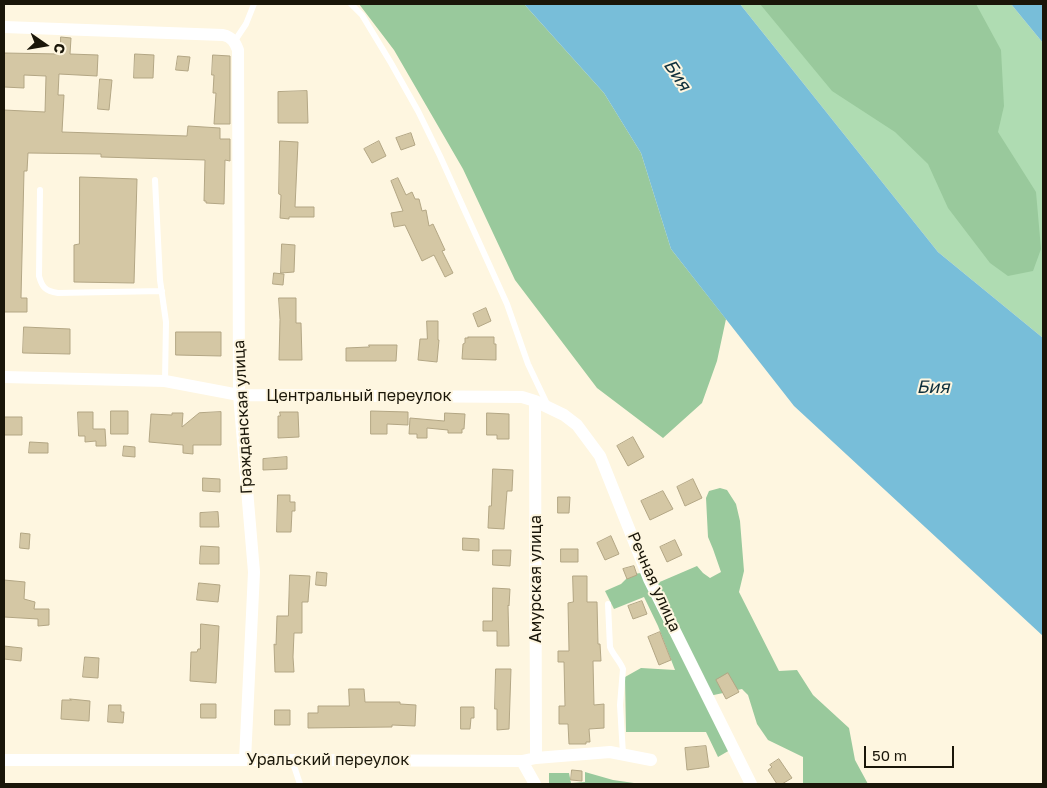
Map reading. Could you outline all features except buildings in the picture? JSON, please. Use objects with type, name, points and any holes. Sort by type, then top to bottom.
[{"type":"street","points":[[4,27],[223,35],[228,36],[235,43]]},
{"type":"street","name":"Гражданская улица","points":[[235,43],[238,50],[239,395],[254,572],[245,760]]},
{"type":"street","name":"Центральный переулок","points":[[4,377],[165,381],[239,395],[522,397],[535,401]]},
{"type":"street","name":"Речная улица","points":[[535,401],[564,415],[577,425],[600,456],[649,578],[750,784]]},
{"type":"street","name":"Амурская улица","points":[[535,401],[536,758]]},
{"type":"street","name":"Уральский переулок","points":[[4,760],[522,761],[536,758],[610,752],[651,760]]},
{"type":"street","points":[[522,761],[535,784]]},
{"type":"lane","points":[[235,43],[246,24],[254,4]]},
{"type":"lane","points":[[351,4],[362,15],[392,63],[418,111],[507,304],[528,364],[548,407]]},
{"type":"lane","points":[[155,180],[160,280],[166,322],[165,381]]},
{"type":"lane","points":[[40,190],[39,276],[45,288],[50,292],[58,293],[162,291]]},
{"type":"lane","points":[[608,604],[610,647],[623,669],[620,705],[623,754]]},
{"type":"lane","points":[[292,760],[300,784]]},
{"type":"green space","points":[[359,4],[524,4],[604,93],[641,153],[671,249],[726,319],[717,361],[702,403],[663,438],[597,388],[515,280],[463,169],[394,50]]},
{"type":"green space","points":[[740,4],[1011,4],[1043,43],[1043,338],[938,252]]},
{"type":"green space","points":[[760,4],[976,4],[1001,50],[1004,106],[998,132],[1036,192],[1041,249],[1033,271],[1008,276],[990,263],[948,208],[928,164],[895,132],[832,91]]},
{"type":"green space","points":[[720,488],[727,490],[736,504],[740,521],[744,571],[739,592],[779,671],[797,670],[813,695],[849,728],[855,760],[868,784],[803,784],[803,757],[768,740],[757,724],[748,695],[742,689],[709,696],[655,584],[697,566],[710,578],[721,572],[708,537],[706,498],[709,491]]},
{"type":"green space","points":[[642,573],[730,750],[718,757],[706,732],[626,732],[625,677],[641,668],[675,670],[658,626],[644,597],[614,609],[605,591],[621,584],[631,574]]},
{"type":"green space","points":[[585,772],[634,784],[549,784],[549,773],[569,773],[571,783],[585,782]]},
{"type":"water","name":"Бия","points":[[524,4],[740,4],[938,252],[1043,338],[1043,636],[794,406],[671,249],[641,153],[604,93]]},
{"type":"water","points":[[1011,4],[1043,4],[1043,43]]}]
